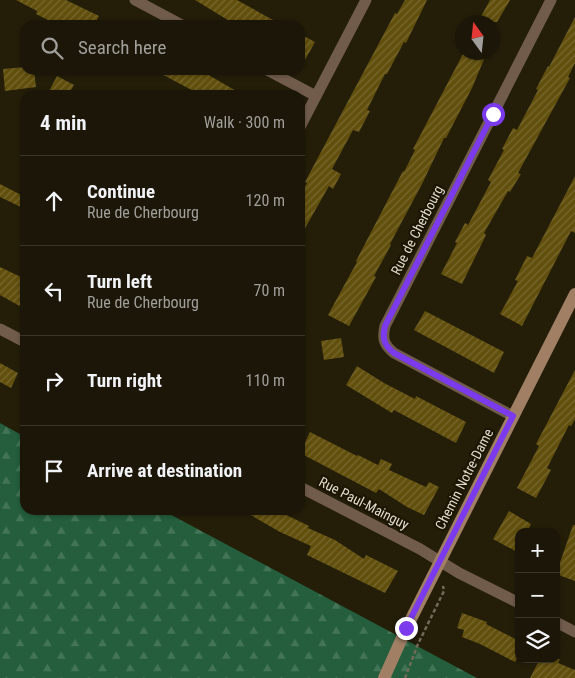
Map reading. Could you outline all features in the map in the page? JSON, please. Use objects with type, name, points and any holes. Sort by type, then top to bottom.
[{"type":"street","points":[[135,0],[173,20]]},
{"type":"street","points":[[305,118],[366,0]]},
{"type":"street","name":"Rue de Cherbourg","points":[[513,416],[394,353],[386,346],[383,336],[385,326],[551,0]]},
{"type":"street","points":[[276,75],[305,90]]},
{"type":"street","points":[[305,90],[316,96]]},
{"type":"street","name":"Chemin Notre-Dame","points":[[384,678],[406,628],[575,294]]},
{"type":"street","points":[[0,329],[20,339]]},
{"type":"street","name":"Rue Paul-Mainguy","points":[[305,490],[420,549],[459,574],[515,601]]},
{"type":"street","points":[[560,624],[575,632]]},
{"type":"path","points":[[404,678],[444,591]]},
{"type":"green space","points":[[0,423],[20,434],[20,515],[171,515],[477,678],[0,678]]},
{"type":"building","points":[[16,0],[66,0],[99,16],[97,20],[48,20],[36,14],[37,11]]},
{"type":"building","points":[[195,0],[237,0],[273,20],[228,20]]},
{"type":"building","points":[[405,0],[427,0],[406,43],[404,42],[387,74],[385,74],[367,110],[370,111],[359,132],[353,130],[332,169],[341,174],[333,189],[329,186],[305,228],[305,186],[307,183],[305,182],[395,13],[397,14]]},
{"type":"building","points":[[490,0],[510,0],[500,17],[500,15],[482,15]]},
{"type":"building","points":[[575,17],[575,63],[568,77],[570,78],[518,173],[521,174],[510,192],[508,191],[484,233],[486,235],[462,284],[441,274],[465,223],[468,225],[491,182],[488,180],[504,150],[502,149],[513,128],[517,130],[538,90],[536,89]]},
{"type":"building","points":[[305,37],[315,42],[305,60]]},
{"type":"building","points":[[460,60],[484,60],[472,88],[446,138],[444,138],[374,276],[376,277],[349,326],[328,315],[404,172],[415,150],[413,149]]},
{"type":"building","points":[[20,67],[20,75],[35,75],[36,87],[5,91],[3,69]]},
{"type":"building","points":[[163,75],[209,75],[234,90],[192,90]]},
{"type":"building","points":[[57,76],[74,85],[71,90],[50,90]]},
{"type":"building","points":[[575,176],[575,233],[571,231],[522,326],[500,314],[518,281],[515,280],[527,256],[532,258]]},
{"type":"building","points":[[0,184],[20,194],[20,207],[0,197]]},
{"type":"building","points":[[0,267],[20,277],[20,306],[0,295]]},
{"type":"building","points":[[425,311],[504,352],[494,373],[414,330]]},
{"type":"building","points":[[341,338],[344,357],[324,360],[321,341]]},
{"type":"building","points":[[0,363],[18,373],[11,388],[0,382]]},
{"type":"building","points":[[357,366],[415,399],[416,396],[466,422],[456,443],[394,410],[392,413],[346,385]]},
{"type":"building","points":[[575,370],[575,419],[571,426],[569,425],[547,468],[551,470],[536,498],[517,488],[539,446],[536,444]]},
{"type":"building","points":[[310,432],[378,465],[381,459],[392,464],[389,470],[426,487],[429,482],[439,487],[424,515],[407,507],[379,489],[376,493],[305,456],[305,442]]},
{"type":"building","points":[[509,511],[531,524],[529,528],[515,528],[515,551],[493,539]]},
{"type":"building","points":[[251,515],[286,515],[309,526],[308,528],[335,540],[364,559],[366,555],[398,571],[385,593],[307,555],[311,546],[280,532]]},
{"type":"building","points":[[573,525],[575,525],[575,581],[560,575],[560,562]]},
{"type":"building","points":[[462,613],[487,622],[486,624],[515,639],[515,662],[462,637],[464,630],[457,628]]},
{"type":"building","points":[[538,663],[558,663],[575,670],[575,678],[530,678]]},
{"type":"route","points":[[406,628],[513,416],[394,353],[386,346],[383,336],[385,326],[493,114]]}]
